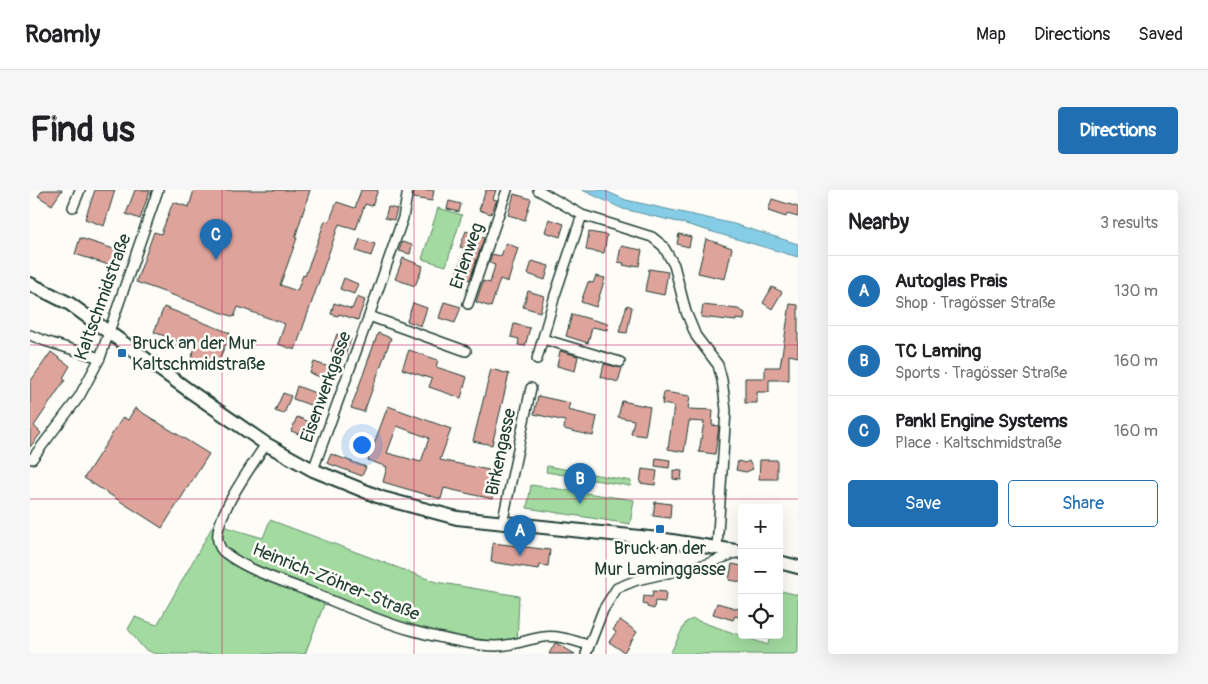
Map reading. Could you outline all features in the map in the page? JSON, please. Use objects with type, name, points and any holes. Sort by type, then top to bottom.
[{"type":"main road","points":[[30,284],[70,304],[266,444],[313,470],[375,496],[457,518],[659,540],[738,552]]},
{"type":"main road","points":[[783,563],[798,567]]},
{"type":"street","points":[[73,207],[80,190]]},
{"type":"street","name":"Kaltschmidstraße","points":[[32,459],[79,397],[100,358],[158,190]]},
{"type":"street","name":"Eisenwerkgasse","points":[[313,470],[403,218],[408,190]]},
{"type":"street","name":"Erlenweg","points":[[468,304],[507,190]]},
{"type":"street","points":[[538,190],[582,215],[652,237],[663,246],[674,265],[686,312],[696,336],[718,365],[722,380],[726,410],[717,548]]},
{"type":"street","points":[[537,359],[555,295],[582,215]]},
{"type":"street","name":"Eisenwerkgasse","points":[[369,316],[466,351]]},
{"type":"street","points":[[30,334],[45,341],[100,358]]},
{"type":"street","points":[[543,339],[620,362]]},
{"type":"street","name":"Birkengasse","points":[[502,524],[531,388]]},
{"type":"street","name":"Heinrich-Zöhrer-Straße","points":[[266,444],[227,506],[218,529],[218,542],[225,553],[276,578],[359,612],[414,631],[496,646],[545,636],[560,637],[587,650]]},
{"type":"street","points":[[587,650],[603,610],[617,588],[638,580],[707,564],[738,553]]},
{"type":"green space","points":[[438,208],[462,215],[446,266],[422,259]]},
{"type":"green space","points":[[547,466],[631,481],[630,486],[546,472]]},
{"type":"green space","points":[[531,485],[634,500],[630,524],[527,508]]},
{"type":"green space","points":[[270,520],[436,582],[519,596],[517,646],[487,649],[325,602],[305,654],[155,654],[143,648],[128,629],[135,617],[157,625],[215,522],[222,526],[263,538]]},
{"type":"green space","points":[[783,591],[798,595],[798,654],[670,654],[686,622],[693,619],[738,635],[738,639],[751,639],[768,645],[769,639],[783,639]]},
{"type":"water","points":[[582,190],[603,190],[626,200],[734,224],[798,244],[798,257],[682,223],[623,209]]},
{"type":"building","points":[[43,190],[62,190],[52,205],[38,196]]},
{"type":"building","points":[[95,190],[115,190],[104,226],[85,219]]},
{"type":"building","points":[[135,190],[150,190],[140,219],[126,214]]},
{"type":"building","points":[[194,190],[310,190],[295,238],[297,238],[280,285],[297,291],[303,275],[305,276],[325,221],[329,222],[337,202],[355,208],[361,190],[378,190],[372,206],[365,204],[356,229],[339,224],[295,350],[278,344],[285,324],[238,307],[234,317],[136,282],[154,232],[161,234],[173,202],[189,207]]},
{"type":"building","points":[[414,190],[434,190],[432,201],[413,198]]},
{"type":"building","points":[[486,190],[496,190],[493,199],[497,200],[491,214],[479,210]]},
{"type":"building","points":[[514,194],[531,199],[525,220],[508,215]]},
{"type":"building","points":[[772,199],[798,207],[798,217],[787,214],[786,217],[768,211]]},
{"type":"building","points":[[449,201],[461,204],[459,212],[447,209]]},
{"type":"building","points":[[388,207],[397,209],[394,220],[385,218]]},
{"type":"building","points":[[549,219],[564,224],[560,237],[545,232]]},
{"type":"building","points":[[466,231],[484,238],[470,280],[456,275],[465,249],[460,247]]},
{"type":"building","points":[[589,232],[607,235],[604,253],[586,250]]},
{"type":"building","points":[[679,234],[691,237],[689,247],[677,244]]},
{"type":"building","points":[[80,238],[123,252],[118,268],[75,254]]},
{"type":"building","points":[[360,239],[375,244],[371,256],[356,251]]},
{"type":"building","points":[[706,239],[732,248],[725,279],[698,273]]},
{"type":"building","points":[[402,242],[412,245],[410,254],[399,251]]},
{"type":"building","points":[[506,243],[518,248],[508,282],[500,279],[491,307],[476,302],[483,281],[490,283],[495,265],[489,263],[492,254],[501,256]]},
{"type":"building","points":[[621,246],[642,250],[639,266],[633,265],[633,267],[618,262]]},
{"type":"building","points":[[403,258],[423,266],[415,286],[395,279]]},
{"type":"building","points":[[532,261],[549,266],[545,280],[528,274]]},
{"type":"building","points":[[649,269],[668,272],[664,295],[645,291]]},
{"type":"building","points":[[596,276],[605,278],[596,307],[581,302],[588,282],[593,283]]},
{"type":"building","points":[[344,278],[358,284],[354,294],[340,289]]},
{"type":"building","points":[[772,287],[782,292],[772,309],[763,303]]},
{"type":"building","points":[[528,291],[544,296],[540,312],[523,307]]},
{"type":"building","points":[[357,297],[365,300],[358,320],[339,314],[338,316],[331,314],[334,303],[352,309]]},
{"type":"building","points":[[444,302],[461,307],[455,323],[439,318]]},
{"type":"building","points":[[413,303],[427,308],[421,326],[407,321]]},
{"type":"building","points":[[790,304],[798,305],[798,357],[789,355],[789,380],[769,380],[769,392],[757,392],[757,403],[745,403],[745,378],[765,378],[765,367],[780,367]]},
{"type":"building","points":[[627,305],[632,307],[627,333],[619,332]]},
{"type":"building","points":[[703,305],[738,309],[745,313],[744,320],[736,319],[736,321],[701,317]]},
{"type":"building","points":[[164,307],[230,333],[214,373],[189,364],[195,348],[154,332]]},
{"type":"building","points":[[572,314],[608,324],[607,330],[592,327],[588,343],[566,336]]},
{"type":"building","points":[[514,324],[530,328],[525,346],[518,345],[519,339],[511,337]]},
{"type":"building","points":[[378,333],[391,338],[364,412],[351,408]]},
{"type":"building","points":[[337,334],[351,339],[345,356],[331,351]]},
{"type":"building","points":[[409,350],[438,360],[436,367],[467,377],[461,398],[429,387],[432,379],[402,369]]},
{"type":"building","points":[[560,351],[578,356],[575,371],[557,366]]},
{"type":"building","points":[[51,352],[70,366],[63,378],[65,380],[34,426],[41,433],[30,447],[30,382]]},
{"type":"building","points":[[314,362],[332,368],[327,380],[310,373]]},
{"type":"building","points":[[604,364],[622,368],[618,382],[601,377]]},
{"type":"building","points":[[491,369],[509,374],[492,445],[473,441]]},
{"type":"building","points":[[297,386],[318,394],[313,406],[293,399]]},
{"type":"building","points":[[664,392],[690,396],[688,409],[713,410],[712,425],[719,426],[715,454],[699,452],[704,422],[689,421],[684,452],[668,449],[674,406],[662,404]]},
{"type":"building","points":[[283,393],[291,396],[284,414],[275,411]]},
{"type":"building","points":[[538,396],[570,403],[568,410],[597,417],[593,436],[564,429],[565,421],[534,414]]},
{"type":"building","points":[[622,401],[650,407],[645,436],[631,434],[634,420],[618,417]]},
{"type":"building","points":[[388,406],[451,429],[440,460],[498,472],[492,499],[444,488],[441,499],[383,482],[387,467],[368,460]],"holes":[[[397,426],[429,438],[421,462],[387,453]]]},
{"type":"building","points":[[135,408],[209,454],[162,528],[84,478],[123,417],[128,420]]},
{"type":"building","points":[[297,417],[312,423],[307,437],[291,431]]},
{"type":"building","points":[[331,454],[366,467],[362,476],[327,463]]},
{"type":"building","points":[[656,458],[670,460],[669,468],[655,466]]},
{"type":"building","points":[[760,460],[777,460],[777,479],[759,479]]},
{"type":"building","points":[[738,461],[745,463],[749,461],[753,469],[746,472],[736,470]]},
{"type":"building","points":[[642,469],[657,471],[655,485],[640,483]]},
{"type":"building","points":[[673,470],[682,471],[681,480],[673,479]]},
{"type":"building","points":[[655,502],[671,504],[670,518],[653,516]]},
{"type":"building","points":[[493,543],[550,550],[548,566],[540,565],[539,569],[491,562]]},
{"type":"building","points":[[732,564],[738,565],[738,581],[729,580]]},
{"type":"building","points":[[653,591],[666,592],[665,602],[655,601],[654,609],[643,604],[644,596],[652,597]]},
{"type":"building","points":[[717,603],[738,609],[738,617],[735,616],[733,620],[713,614]]},
{"type":"building","points":[[620,620],[637,632],[624,652],[609,642],[616,632],[613,630]]},
{"type":"building","points":[[556,643],[575,654],[549,654]]},
{"type":"place","name":"Pankl Engine Systems","points":[[216,260]]},
{"type":"place","name":"Bruck an der Mur Kaltschmidstraße","points":[[122,353]]},
{"type":"place","name":"TC Laming","points":[[580,504]]},
{"type":"place","name":"Bruck an der Mur Laminggasse","points":[[660,529]]},
{"type":"place","name":"Autoglas Prais","points":[[520,556]]}]
